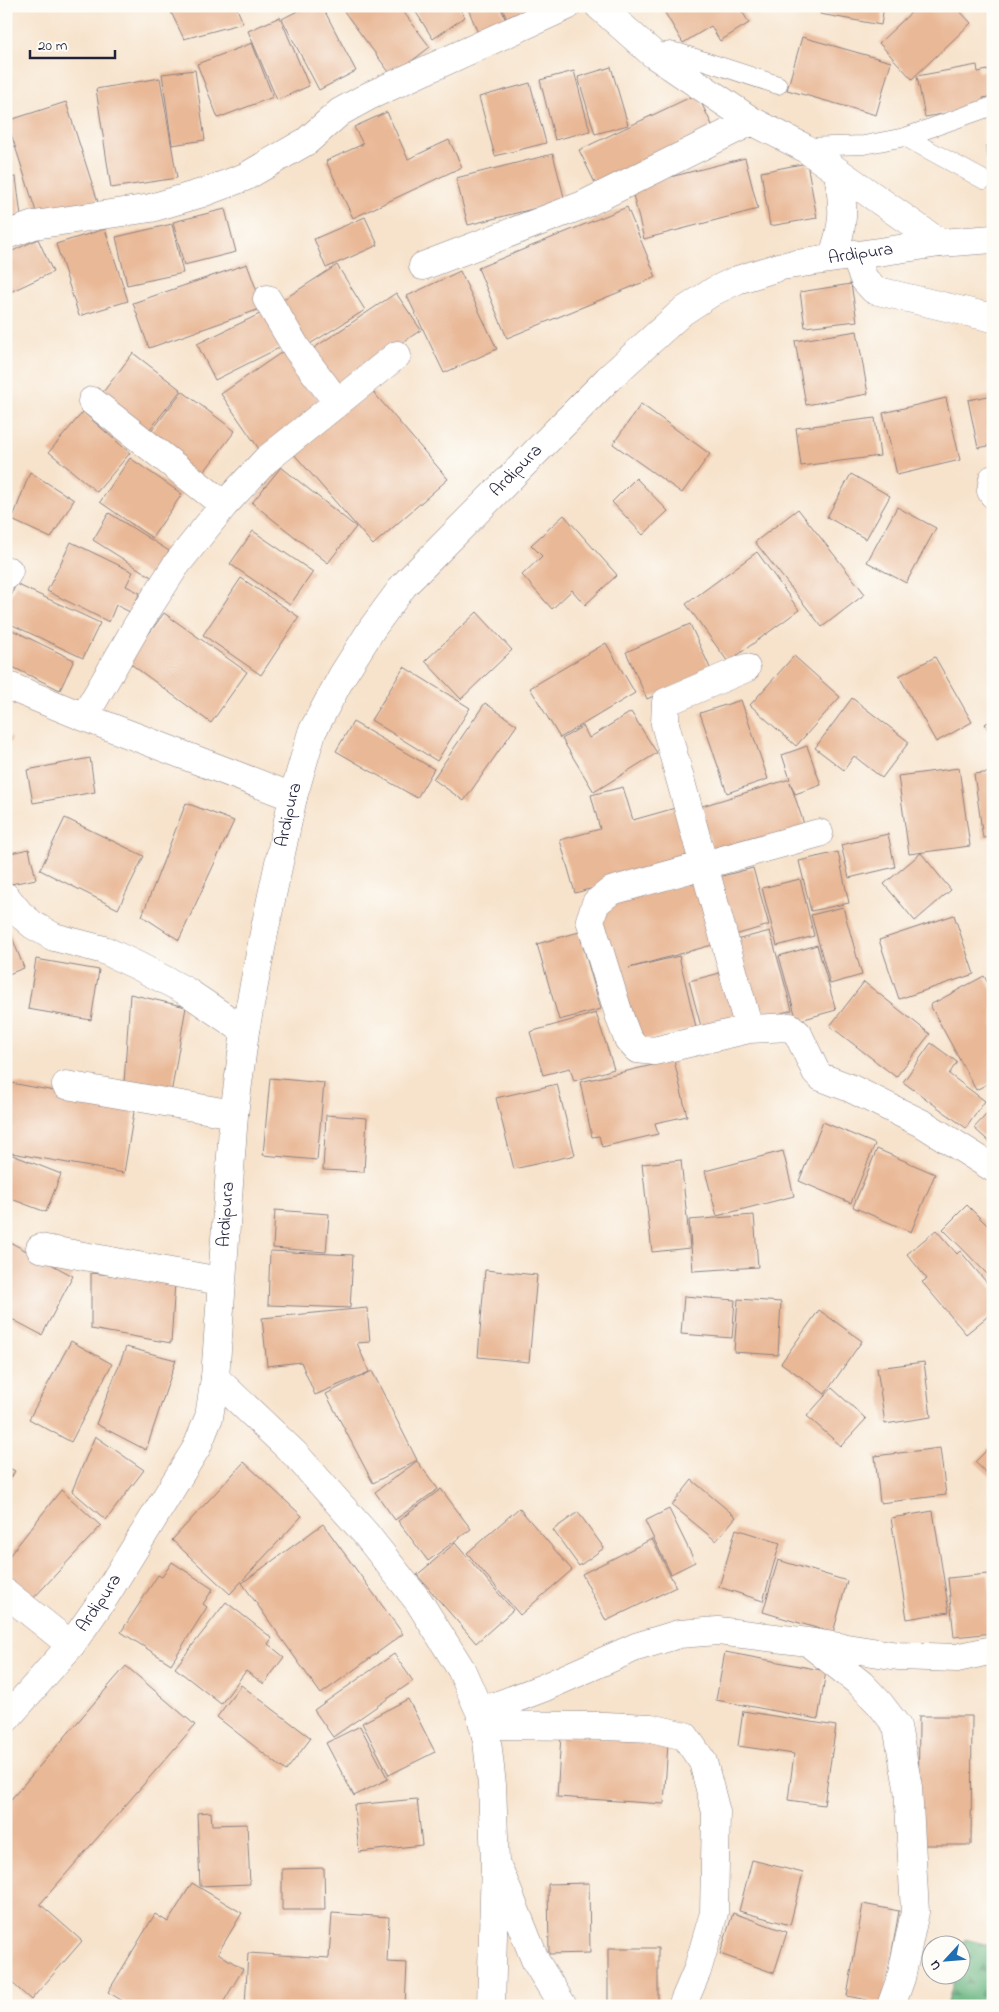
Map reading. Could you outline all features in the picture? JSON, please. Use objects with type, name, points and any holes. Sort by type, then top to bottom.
[{"type":"street","points":[[6,235],[34,225],[151,208],[245,178],[307,141],[340,112],[369,96],[567,6]]},
{"type":"street","points":[[606,8],[653,54],[752,120],[803,147],[940,242]]},
{"type":"street","points":[[423,266],[584,205],[752,120]]},
{"type":"street","points":[[838,172],[843,204],[840,234],[843,256],[874,290],[993,318]]},
{"type":"street","name":"Ardipura","points":[[6,1719],[71,1644],[106,1595],[197,1447],[209,1417],[215,1378],[220,1281],[234,1114],[245,1031],[293,797],[312,732],[342,676],[372,627],[404,586],[544,442],[655,334],[682,312],[714,291],[737,280],[782,266],[940,242],[993,239]]},
{"type":"street","points":[[267,299],[297,349],[337,402]]},
{"type":"street","points":[[84,718],[138,624],[176,565],[224,505],[266,460],[397,355]]},
{"type":"street","points":[[92,401],[224,505]]},
{"type":"street","points":[[993,480],[991,491],[993,494]]},
{"type":"street","points":[[746,668],[666,702],[666,724],[749,1029]]},
{"type":"street","points":[[6,685],[84,718],[293,797]]},
{"type":"street","points":[[819,833],[611,891],[596,903],[590,920],[628,1039],[637,1049],[654,1050],[749,1029],[775,1026],[790,1027],[795,1029],[816,1072],[821,1077],[850,1088],[925,1125],[993,1168]]},
{"type":"street","points":[[6,897],[32,925],[54,936],[104,950],[138,966],[186,991],[245,1031]]},
{"type":"street","points":[[66,1085],[234,1114]]},
{"type":"street","points":[[40,1248],[220,1281]]},
{"type":"street","points":[[215,1378],[296,1455],[365,1532],[420,1602],[461,1669],[482,1719],[487,1741],[492,1785],[495,1862],[491,2006]]},
{"type":"street","points":[[6,1594],[71,1644]]},
{"type":"street","points":[[482,1719],[543,1688],[636,1647],[679,1634],[718,1631],[898,1656],[957,1658],[993,1650]]},
{"type":"street","points":[[808,1642],[861,1684],[897,1726],[908,1787],[915,1912],[901,1978],[892,2006]]},
{"type":"street","points":[[482,1719],[651,1728],[685,1736],[703,1762],[716,1812],[714,1913],[697,1970],[682,2006]]},
{"type":"street","points":[[495,1862],[536,1962],[563,2006]]},
{"type":"lane","points":[[653,54],[670,51],[680,52],[778,85]]},
{"type":"lane","points":[[803,147],[864,145],[906,138],[993,106]]},
{"type":"lane","points":[[906,138],[984,180]]},
{"type":"green space","points":[[972,1941],[993,1946],[993,2006],[947,2006],[953,1984],[972,1984]]},
{"type":"building","points":[[168,6],[236,6],[243,23],[184,39]]},
{"type":"building","points":[[307,6],[322,6],[356,71],[319,90],[282,19]]},
{"type":"building","points":[[340,6],[399,6],[430,47],[392,76]]},
{"type":"building","points":[[412,6],[458,6],[465,17],[433,39]]},
{"type":"building","points":[[467,6],[500,6],[506,21],[478,33]]},
{"type":"building","points":[[502,6],[536,6],[536,8],[506,18]]},
{"type":"building","points":[[661,6],[739,6],[749,23],[720,41],[711,26],[683,43]]},
{"type":"building","points":[[821,6],[884,6],[881,25],[820,14]]},
{"type":"building","points":[[918,6],[955,6],[971,23],[912,79],[879,43]]},
{"type":"building","points":[[280,17],[309,86],[277,100],[248,31]]},
{"type":"building","points":[[802,37],[891,62],[876,115],[787,90]]},
{"type":"building","points":[[252,43],[273,97],[218,118],[197,64]]},
{"type":"building","points":[[977,65],[978,72],[993,69],[993,96],[983,98],[985,107],[925,117],[917,76]]},
{"type":"building","points":[[611,67],[628,125],[595,134],[578,77]]},
{"type":"building","points":[[195,70],[205,140],[172,145],[162,74]]},
{"type":"building","points":[[574,71],[590,131],[555,140],[540,80]]},
{"type":"building","points":[[160,78],[177,178],[111,188],[96,89]]},
{"type":"building","points":[[530,83],[546,143],[495,156],[479,97]]},
{"type":"building","points":[[697,94],[715,131],[597,187],[579,150]]},
{"type":"building","points":[[66,102],[98,202],[39,221],[7,121]]},
{"type":"building","points":[[387,112],[408,159],[449,140],[462,167],[353,218],[326,161],[363,144],[354,127]]},
{"type":"building","points":[[993,145],[993,182],[992,182],[986,146]]},
{"type":"building","points":[[553,154],[565,201],[468,225],[456,178]]},
{"type":"building","points":[[745,158],[758,209],[644,239],[631,187]]},
{"type":"building","points":[[807,163],[817,218],[770,226],[761,172]]},
{"type":"building","points":[[16,177],[21,216],[6,218],[6,178]]},
{"type":"building","points":[[627,207],[656,277],[507,338],[478,268]]},
{"type":"building","points":[[225,209],[236,252],[184,265],[173,222]]},
{"type":"building","points":[[365,217],[378,245],[326,268],[314,239]]},
{"type":"building","points":[[172,224],[183,273],[127,285],[116,237]]},
{"type":"building","points":[[105,229],[128,301],[79,316],[56,244]]},
{"type":"building","points":[[38,239],[53,272],[8,293],[6,254]]},
{"type":"building","points":[[247,264],[263,308],[149,348],[133,303]]},
{"type":"building","points":[[337,265],[365,310],[305,347],[278,303]]},
{"type":"building","points":[[460,271],[497,349],[444,373],[407,296]]},
{"type":"building","points":[[851,284],[857,321],[805,327],[800,292]]},
{"type":"building","points":[[396,293],[421,330],[333,389],[308,352]]},
{"type":"building","points":[[268,310],[285,345],[215,380],[197,344]]},
{"type":"building","points":[[857,331],[868,394],[806,405],[795,341]]},
{"type":"building","points":[[285,350],[323,406],[259,449],[221,394]]},
{"type":"building","points":[[133,353],[181,390],[147,433],[100,396]]},
{"type":"building","points":[[369,387],[448,479],[373,545],[293,453]]},
{"type":"building","points":[[182,391],[235,431],[200,477],[147,437]]},
{"type":"building","points":[[993,395],[993,445],[978,448],[968,400]]},
{"type":"building","points":[[946,398],[960,460],[897,475],[883,413]]},
{"type":"building","points":[[641,404],[710,454],[682,493],[613,444]]},
{"type":"building","points":[[83,412],[130,453],[97,492],[49,452]]},
{"type":"building","points":[[875,418],[880,456],[801,466],[796,428]]},
{"type":"building","points":[[130,458],[182,494],[152,538],[100,502]]},
{"type":"building","points":[[281,467],[356,527],[328,563],[252,503]]},
{"type":"building","points":[[30,472],[74,500],[51,538],[12,520]]},
{"type":"building","points":[[851,474],[890,496],[866,539],[827,517]]},
{"type":"building","points":[[636,478],[668,511],[643,535],[612,502]]},
{"type":"building","points":[[897,507],[936,528],[906,583],[867,562]]},
{"type":"building","points":[[798,509],[865,594],[822,627],[755,542]]},
{"type":"building","points":[[109,513],[169,551],[153,578],[93,540]]},
{"type":"building","points":[[564,515],[617,575],[585,605],[572,590],[552,609],[522,575],[542,556],[531,545]]},
{"type":"building","points":[[253,531],[313,572],[290,605],[230,564]]},
{"type":"building","points":[[71,542],[133,572],[126,586],[140,593],[130,612],[116,605],[109,622],[47,591]]},
{"type":"building","points":[[757,552],[799,610],[728,662],[686,604]]},
{"type":"building","points":[[241,578],[299,617],[261,675],[203,635]]},
{"type":"building","points":[[16,584],[100,623],[83,658],[6,622],[6,606]]},
{"type":"building","points":[[477,612],[512,650],[461,699],[425,661]]},
{"type":"building","points":[[164,613],[247,672],[211,723],[128,662]]},
{"type":"building","points":[[690,624],[711,670],[647,699],[626,652]]},
{"type":"building","points":[[6,627],[74,660],[60,690],[6,664]]},
{"type":"building","points":[[606,643],[635,693],[560,738],[530,688]]},
{"type":"building","points":[[794,656],[840,697],[796,746],[750,705]]},
{"type":"building","points":[[935,657],[972,722],[936,742],[899,676]]},
{"type":"building","points":[[404,667],[470,708],[437,761],[371,720]]},
{"type":"building","points":[[852,698],[909,742],[882,778],[854,756],[844,770],[815,748]]},
{"type":"building","points":[[741,700],[768,779],[727,793],[700,713]]},
{"type":"building","points":[[485,703],[517,725],[464,801],[433,779]]},
{"type":"building","points":[[631,712],[657,753],[594,792],[562,739],[583,726],[589,738]]},
{"type":"building","points":[[993,719],[993,737],[985,724]]},
{"type":"building","points":[[353,722],[434,769],[417,798],[336,751]]},
{"type":"building","points":[[6,735],[12,738],[6,751]]},
{"type":"building","points":[[807,746],[821,785],[795,794],[790,782],[806,830],[716,859],[699,807],[790,779],[782,755]]},
{"type":"building","points":[[90,758],[95,792],[33,803],[27,770]]},
{"type":"building","points":[[959,768],[970,846],[909,854],[898,776]]},
{"type":"building","points":[[993,772],[993,837],[983,838],[974,774]]},
{"type":"building","points":[[623,787],[633,820],[679,807],[693,861],[575,893],[560,840],[600,829],[591,795]]},
{"type":"building","points":[[186,803],[234,821],[179,940],[142,916]]},
{"type":"building","points":[[65,818],[144,856],[118,909],[40,870]]},
{"type":"building","points":[[888,834],[895,867],[849,878],[841,845]]},
{"type":"building","points":[[29,849],[36,879],[6,885],[6,854]]},
{"type":"building","points":[[838,852],[849,903],[811,911],[799,861]]},
{"type":"building","points":[[921,853],[951,890],[915,921],[884,884]]},
{"type":"building","points":[[753,868],[769,925],[728,937],[711,879]]},
{"type":"building","points":[[705,879],[723,942],[629,968],[679,956],[696,1027],[635,1042],[597,908]]},
{"type":"building","points":[[800,879],[814,936],[777,946],[762,888]]},
{"type":"building","points":[[843,907],[862,975],[830,984],[811,915]]},
{"type":"building","points":[[954,915],[974,974],[899,999],[879,940]]},
{"type":"building","points":[[6,922],[24,968],[6,975]]},
{"type":"building","points":[[770,931],[792,1010],[750,1022],[728,942]]},
{"type":"building","points":[[579,932],[601,1009],[559,1020],[537,944]]},
{"type":"building","points":[[817,945],[836,1010],[797,1021],[779,956]]},
{"type":"building","points":[[36,959],[99,970],[91,1020],[28,1009]]},
{"type":"building","points":[[732,970],[747,1027],[704,1038],[689,981]]},
{"type":"building","points":[[984,976],[993,992],[993,1081],[976,1090],[930,1005]]},
{"type":"building","points":[[864,982],[930,1034],[896,1077],[830,1026]]},
{"type":"building","points":[[130,994],[186,1007],[171,1094],[124,1083]]},
{"type":"building","points":[[596,1013],[614,1069],[574,1081],[570,1068],[543,1075],[530,1032]]},
{"type":"building","points":[[931,1043],[957,1062],[949,1074],[985,1101],[966,1128],[903,1082]]},
{"type":"building","points":[[674,1060],[687,1116],[655,1123],[658,1134],[602,1147],[599,1136],[592,1137],[580,1082]]},
{"type":"building","points":[[270,1078],[324,1083],[317,1160],[263,1155]]},
{"type":"building","points":[[6,1082],[135,1106],[124,1173],[6,1152]]},
{"type":"building","points":[[557,1084],[575,1155],[514,1169],[496,1098]]},
{"type":"building","points":[[993,1107],[993,1145],[974,1128]]},
{"type":"building","points":[[326,1115],[367,1118],[364,1172],[323,1170]]},
{"type":"building","points":[[823,1122],[875,1144],[851,1203],[799,1181]]},
{"type":"building","points":[[877,1149],[935,1174],[911,1232],[853,1207]]},
{"type":"building","points":[[783,1151],[794,1196],[717,1216],[705,1171]]},
{"type":"building","points":[[10,1154],[61,1174],[46,1212],[6,1197],[6,1163]]},
{"type":"building","points":[[681,1160],[690,1248],[652,1252],[642,1164]]},
{"type":"building","points":[[967,1205],[993,1231],[993,1280],[943,1229]]},
{"type":"building","points":[[275,1210],[329,1214],[326,1252],[273,1248]]},
{"type":"building","points":[[754,1215],[758,1267],[693,1271],[689,1220]]},
{"type":"building","points":[[936,1230],[957,1254],[960,1251],[993,1290],[993,1312],[966,1334],[922,1282],[927,1279],[907,1254]]},
{"type":"building","points":[[6,1240],[73,1276],[42,1335],[6,1316]]},
{"type":"building","points":[[270,1251],[353,1255],[350,1308],[268,1305]]},
{"type":"building","points":[[485,1270],[537,1275],[529,1362],[478,1357]]},
{"type":"building","points":[[91,1273],[175,1282],[171,1343],[91,1329]]},
{"type":"building","points":[[684,1296],[735,1300],[732,1338],[681,1334]]},
{"type":"building","points":[[738,1299],[781,1302],[778,1355],[734,1352]]},
{"type":"building","points":[[367,1308],[370,1342],[357,1343],[369,1372],[315,1395],[301,1362],[267,1366],[262,1318]]},
{"type":"building","points":[[819,1310],[862,1341],[825,1394],[781,1363]]},
{"type":"building","points":[[71,1341],[112,1364],[71,1442],[29,1419]]},
{"type":"building","points":[[126,1347],[176,1360],[146,1450],[96,1424]]},
{"type":"building","points":[[924,1362],[931,1417],[885,1424],[877,1368]]},
{"type":"building","points":[[372,1371],[417,1460],[373,1483],[326,1394]]},
{"type":"building","points":[[832,1388],[866,1419],[841,1446],[807,1416]]},
{"type":"building","points":[[95,1436],[144,1470],[106,1520],[72,1491]]},
{"type":"building","points":[[993,1444],[993,1479],[975,1462]]},
{"type":"building","points":[[940,1448],[946,1495],[880,1503],[875,1456]]},
{"type":"building","points":[[417,1461],[438,1489],[395,1520],[375,1492]]},
{"type":"building","points":[[244,1462],[302,1516],[230,1594],[172,1540]]},
{"type":"building","points":[[6,1466],[15,1471],[6,1487]]},
{"type":"building","points":[[692,1480],[736,1517],[716,1541],[672,1505]]},
{"type":"building","points":[[441,1489],[471,1529],[428,1561],[398,1521]]},
{"type":"building","points":[[61,1490],[101,1526],[30,1602],[6,1584],[6,1560]]},
{"type":"building","points":[[519,1508],[572,1570],[520,1615],[467,1553]]},
{"type":"building","points":[[669,1509],[695,1562],[671,1574],[645,1521]]},
{"type":"building","points":[[933,1511],[949,1612],[907,1619],[891,1518]]},
{"type":"building","points":[[578,1512],[604,1548],[579,1566],[553,1530]]},
{"type":"building","points":[[323,1524],[403,1634],[321,1694],[242,1583]]},
{"type":"building","points":[[736,1529],[780,1543],[763,1601],[719,1587]]},
{"type":"building","points":[[652,1539],[676,1587],[606,1621],[582,1574]]},
{"type":"building","points":[[455,1543],[513,1610],[476,1643],[417,1575]]},
{"type":"building","points":[[778,1560],[847,1581],[833,1633],[763,1612]]},
{"type":"building","points":[[172,1562],[213,1589],[203,1604],[207,1607],[171,1664],[121,1632],[158,1575],[162,1577]]},
{"type":"building","points":[[988,1574],[993,1614],[993,1633],[954,1637],[948,1578]]},
{"type":"building","points":[[226,1602],[272,1638],[268,1644],[284,1657],[264,1684],[246,1671],[221,1704],[175,1668]]},
{"type":"building","points":[[725,1652],[826,1671],[818,1719],[716,1700]]},
{"type":"building","points":[[394,1654],[413,1681],[333,1737],[314,1710]]},
{"type":"building","points":[[126,1666],[195,1725],[40,1904],[82,1941],[31,2000],[10,1981],[6,1985],[6,1805]]},
{"type":"building","points":[[241,1685],[311,1738],[286,1771],[217,1717]]},
{"type":"building","points":[[408,1699],[435,1752],[389,1775],[362,1723]]},
{"type":"building","points":[[743,1711],[836,1726],[824,1805],[788,1800],[794,1754],[738,1746]]},
{"type":"building","points":[[919,1716],[972,1716],[971,1845],[918,1845]]},
{"type":"building","points":[[360,1726],[388,1779],[354,1796],[326,1743]]},
{"type":"building","points":[[561,1736],[668,1743],[664,1804],[557,1797]]},
{"type":"building","points":[[417,1799],[422,1845],[359,1852],[354,1805]]},
{"type":"building","points":[[211,1812],[212,1825],[247,1824],[250,1884],[200,1886],[197,1813]]},
{"type":"building","points":[[752,1860],[803,1873],[790,1925],[739,1911]]},
{"type":"building","points":[[324,1868],[325,1910],[282,1910],[282,1869]]},
{"type":"building","points":[[192,1883],[242,1913],[218,1953],[243,1969],[221,2006],[131,2006],[108,1992],[155,1914],[168,1922]]},
{"type":"building","points":[[589,1883],[590,1953],[549,1954],[548,1884]]},
{"type":"building","points":[[863,1904],[899,1911],[883,2003],[847,1996]]},
{"type":"building","points":[[332,1913],[389,1917],[387,1962],[407,1963],[405,2006],[245,2006],[248,1953],[329,1958]]},
{"type":"building","points":[[733,1913],[787,1932],[774,1973],[720,1954]]},
{"type":"building","points":[[608,1948],[658,1948],[658,2006],[608,2006]]},
{"type":"building","points":[[121,2001],[125,2006],[115,2006]]}]
